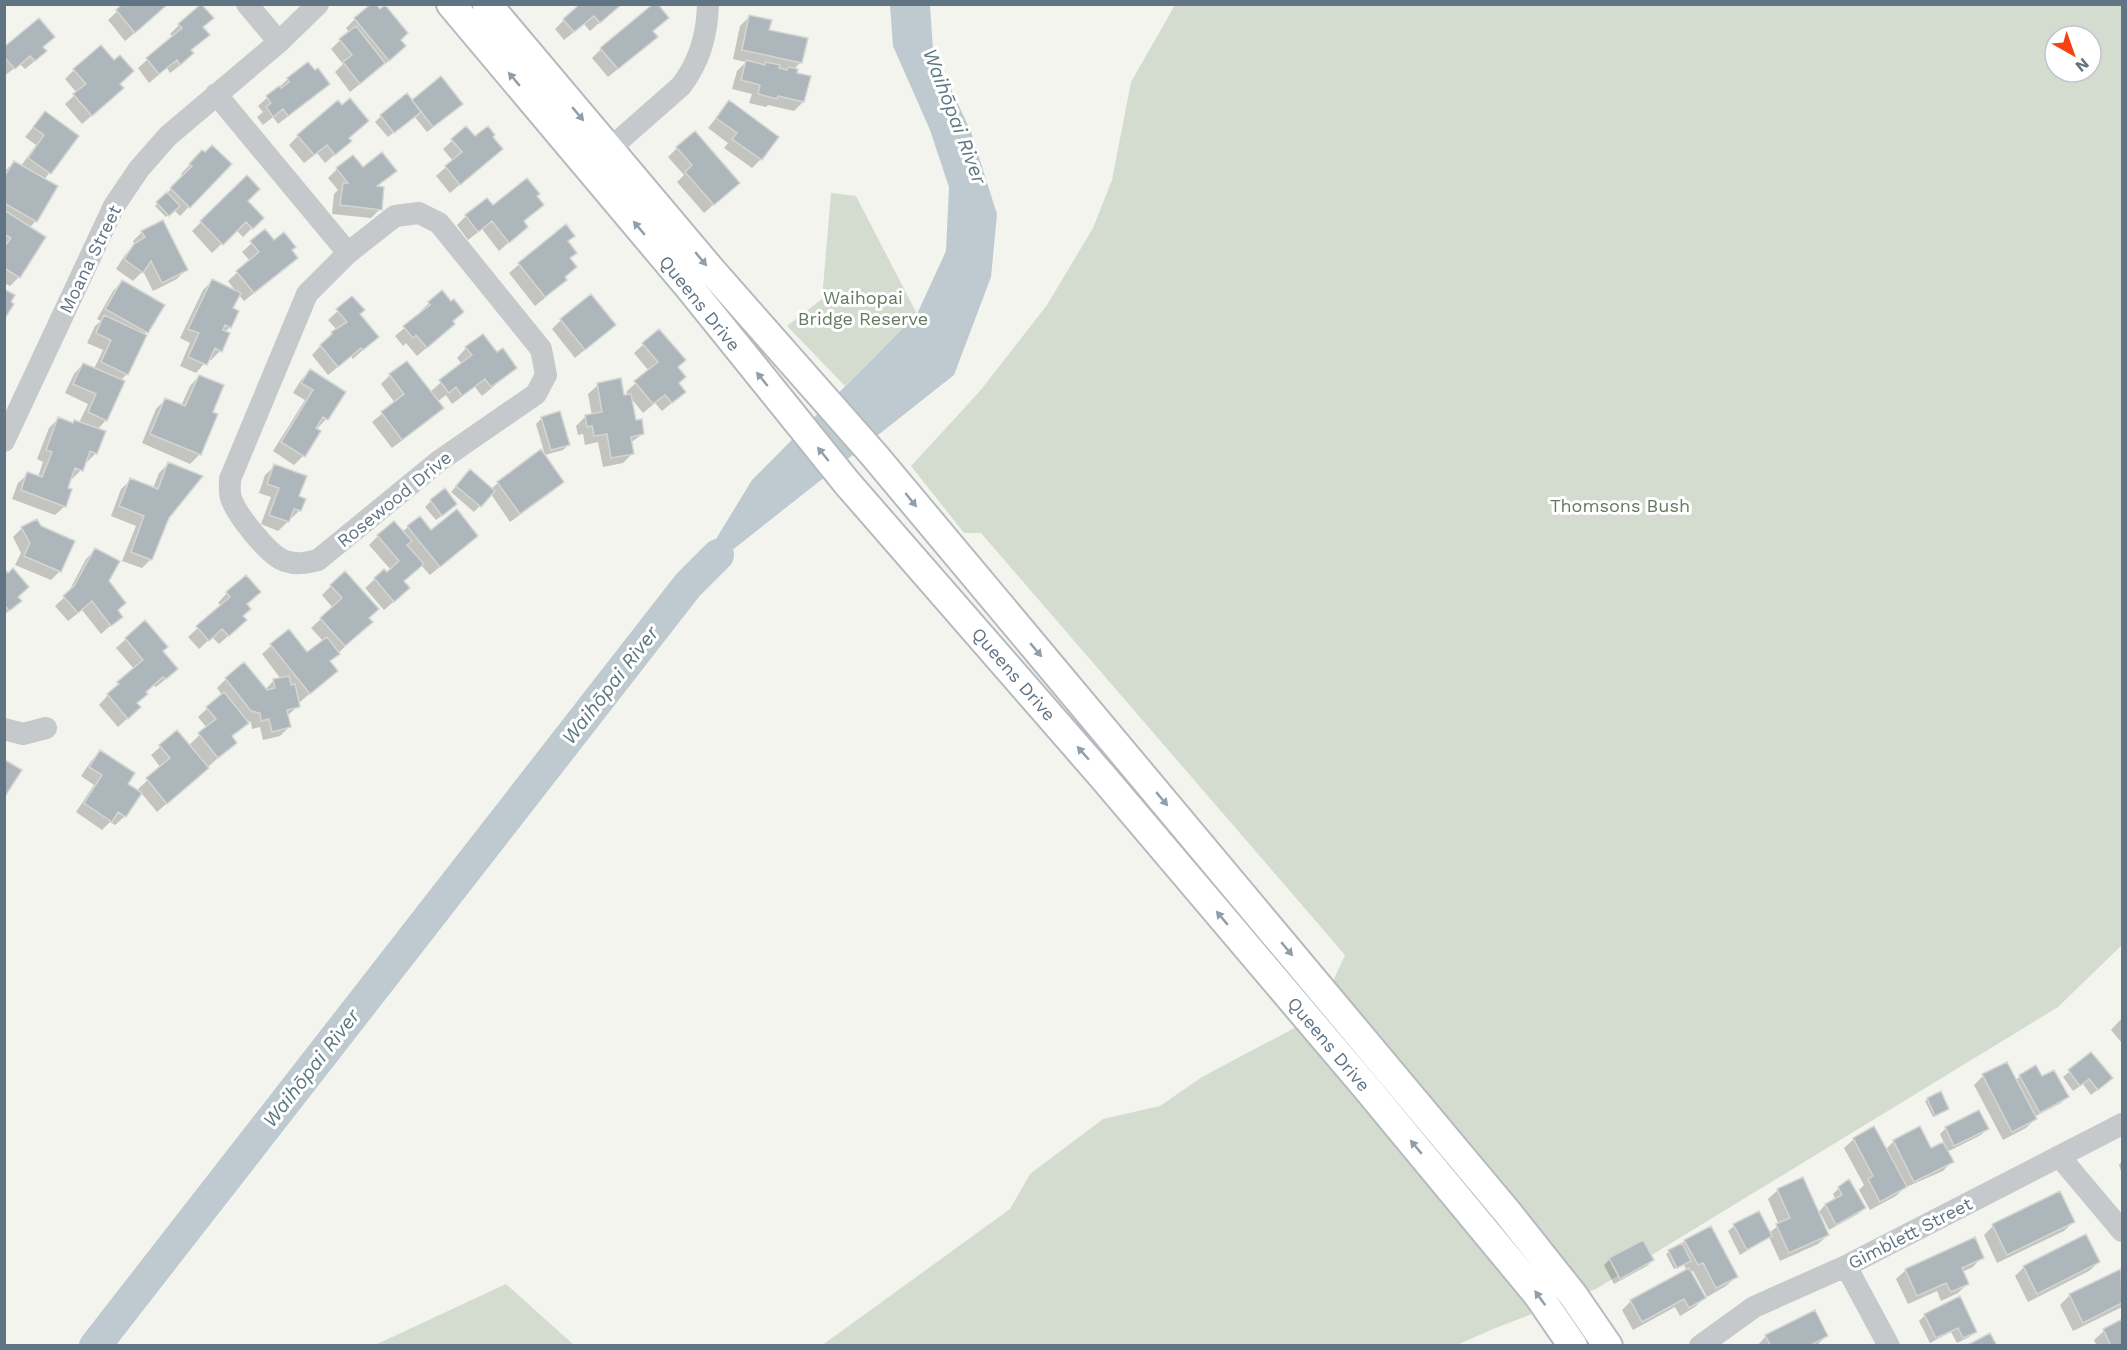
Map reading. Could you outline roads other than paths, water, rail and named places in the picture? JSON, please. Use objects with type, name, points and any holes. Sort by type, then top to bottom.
[{"type":"main road","name":"Queens Drive","points":[[451,4],[598,159],[711,270],[874,455],[1509,1213],[1573,1295],[1608,1346]]},
{"type":"main road","name":"Queens Drive","points":[[487,4],[689,287],[799,424],[847,483],[1104,777],[1365,1086],[1538,1294],[1573,1346]]},
{"type":"main road","points":[[1104,777],[1127,757]]},
{"type":"street","points":[[247,4],[279,42]]},
{"type":"street","name":"Moana Street","points":[[4,441],[114,206],[140,169],[168,136],[279,42],[318,4]]},
{"type":"street","points":[[598,159],[675,92],[692,72],[704,39],[708,4]]},
{"type":"street","points":[[216,94],[348,253]]},
{"type":"street","name":"Rosewood Drive","points":[[419,213],[439,223],[541,349],[546,375],[536,394],[439,461],[318,560],[301,564],[283,561],[268,550],[236,510],[230,495],[230,479],[307,294],[348,253],[395,216],[419,213]]},
{"type":"street","points":[[4,729],[23,734],[46,728]]},
{"type":"street","name":"Gimblett Street","points":[[1700,1346],[1754,1307],[1846,1266],[2122,1124]]},
{"type":"street","points":[[2059,1156],[2122,1231]]},
{"type":"street","points":[[1846,1266],[1889,1346]]},
{"type":"water","points":[[890,5],[930,5],[933,50],[971,132],[997,214],[991,277],[954,375],[688,585],[752,480],[917,314],[946,251],[949,187],[930,130],[893,46]]},
{"type":"waterway","name":"Waihōpai River","points":[[95,1346],[688,585],[718,555]]},
{"type":"park label","name":"Waihopai Bridge Reserve","points":[[863,307]]},
{"type":"park label","name":"Thomsons Bush","points":[[1620,505]]}]
